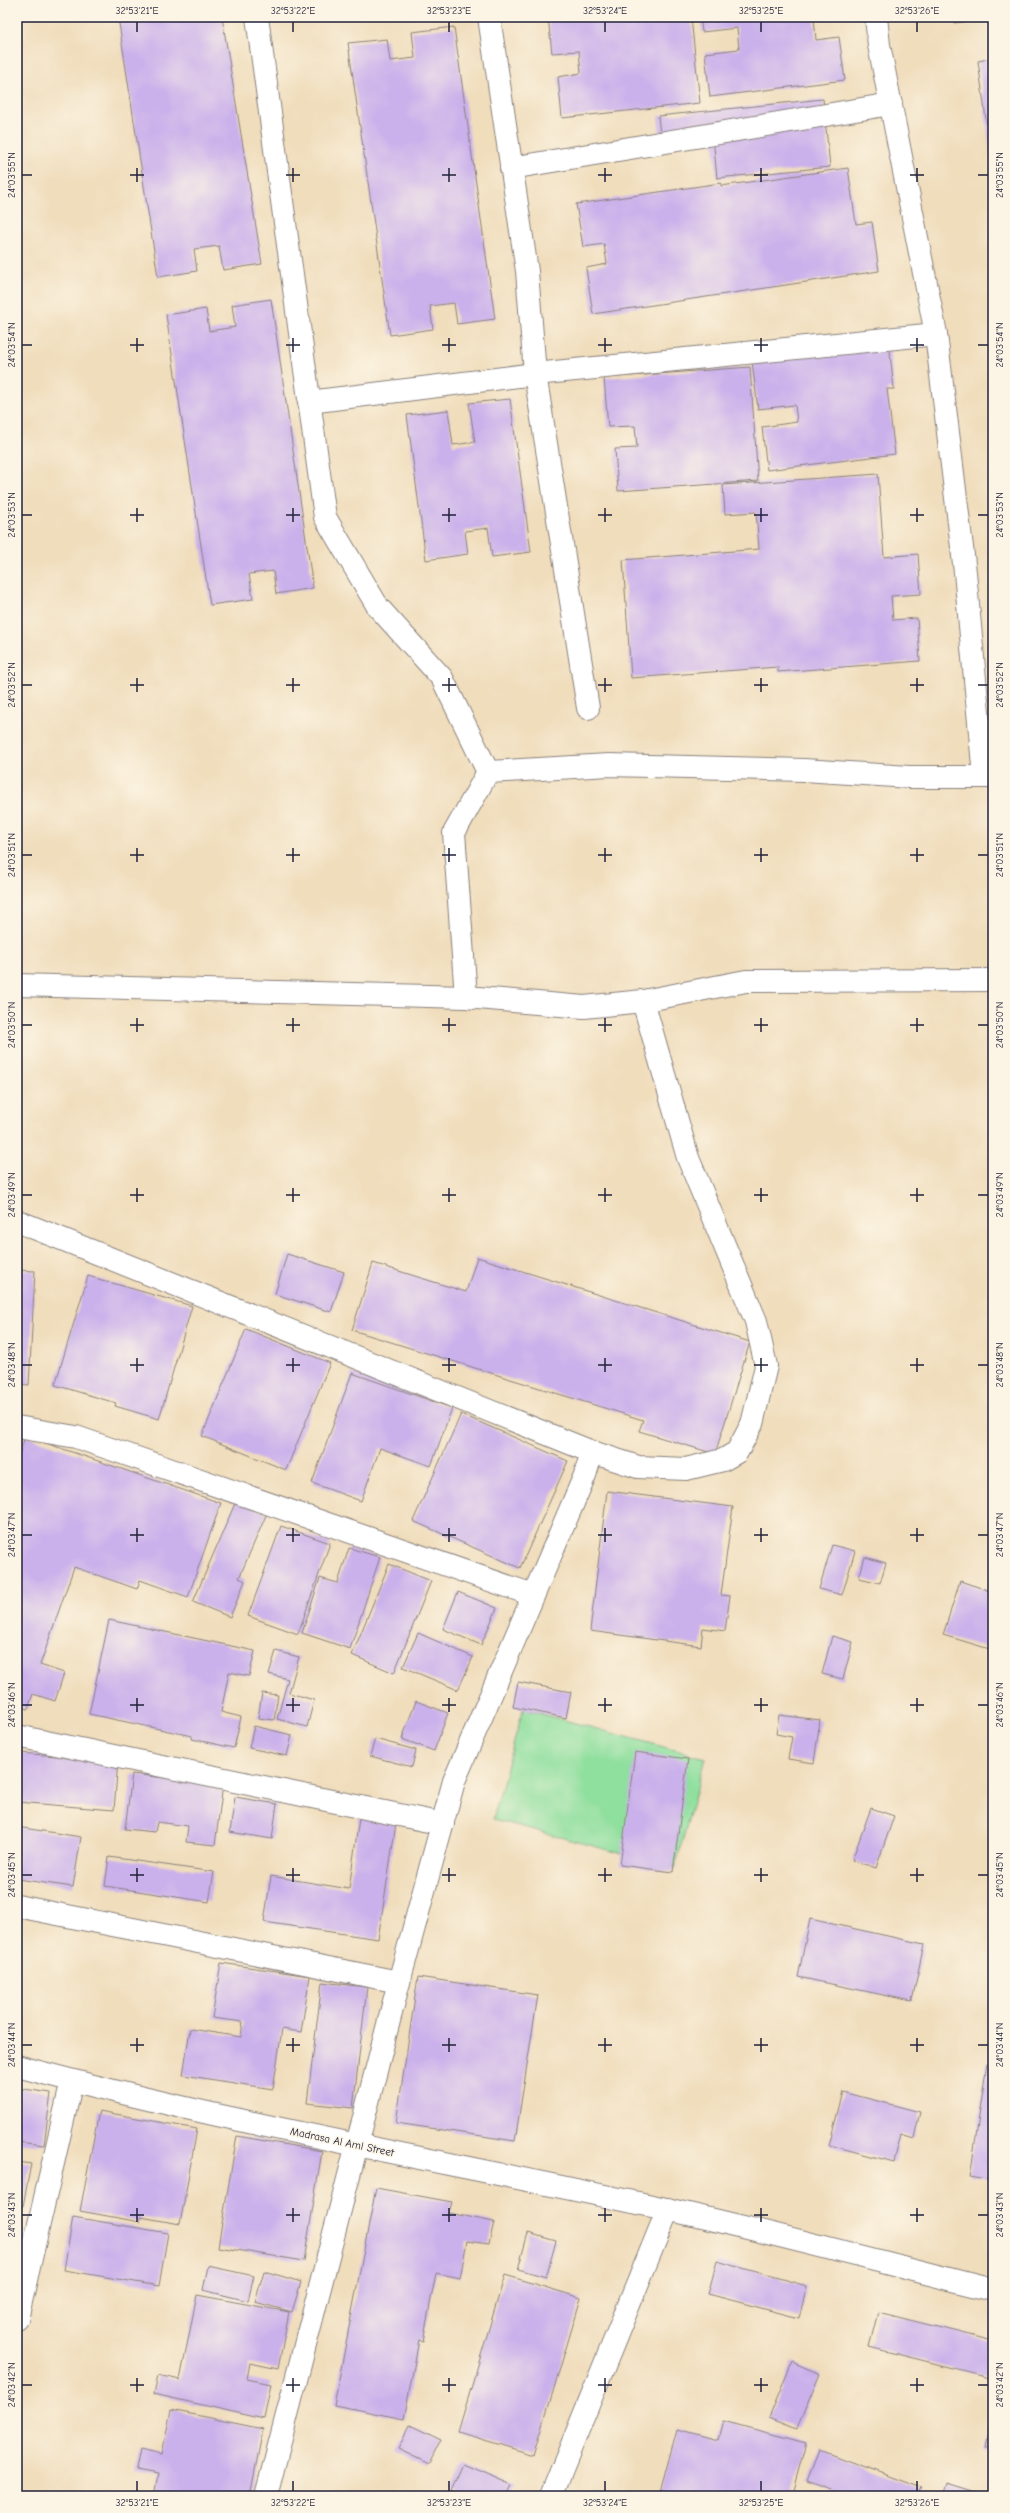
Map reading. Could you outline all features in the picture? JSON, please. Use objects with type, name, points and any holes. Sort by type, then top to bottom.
[{"type":"street","points":[[257,17],[325,517],[378,607],[442,678],[488,772]]},
{"type":"street","points":[[490,17],[527,271],[535,374],[588,708]]},
{"type":"street","points":[[488,772],[609,765],[804,770],[909,777],[988,777],[936,334],[891,104],[876,17]]},
{"type":"street","points":[[511,168],[891,104]]},
{"type":"street","points":[[309,402],[535,374],[936,334]]},
{"type":"street","points":[[466,997],[454,833],[488,772]]},
{"type":"street","points":[[17,985],[466,997],[584,1007],[643,1001],[746,981],[993,980]]},
{"type":"street","points":[[17,1221],[592,1452],[638,1467],[686,1469],[723,1460],[737,1452],[752,1424],[766,1366],[756,1320],[688,1158],[643,1001]]},
{"type":"street","points":[[17,1427],[76,1438],[533,1595]]},
{"type":"street","points":[[266,2496],[358,2146],[399,1982],[454,1781],[585,1475],[592,1452]]},
{"type":"street","points":[[17,1736],[443,1824]]},
{"type":"street","points":[[17,1906],[399,1982]]},
{"type":"street","name":"Madrasa Al Aml Street","points":[[17,2066],[72,2081],[358,2146],[668,2209],[993,2290]]},
{"type":"street","points":[[17,2319],[72,2081]]},
{"type":"street","points":[[551,2496],[668,2209]]},
{"type":"green space","points":[[523,1709],[705,1758],[675,1868],[493,1819]]},
{"type":"building","points":[[118,17],[222,17],[262,264],[223,270],[219,246],[194,249],[197,271],[158,277]]},
{"type":"building","points":[[548,17],[691,17],[700,103],[562,118],[558,77],[581,73],[579,51],[552,53]]},
{"type":"building","points":[[700,17],[814,17],[816,40],[839,37],[845,80],[710,97],[705,53],[739,49],[737,28],[702,32]]},
{"type":"building","points":[[953,17],[993,17],[993,18],[954,23]]},
{"type":"building","points":[[454,27],[495,319],[457,324],[454,303],[430,306],[433,329],[390,335],[348,43],[387,39],[390,61],[415,58],[412,32]]},
{"type":"building","points":[[993,58],[993,163],[992,163],[978,61]]},
{"type":"building","points":[[823,99],[830,167],[717,178],[713,137],[661,143],[658,116]]},
{"type":"building","points":[[848,168],[856,224],[872,222],[879,271],[593,314],[586,268],[607,264],[604,244],[583,247],[576,204],[721,183],[721,186]]},
{"type":"building","points":[[271,299],[313,588],[276,594],[273,571],[249,574],[253,599],[210,605],[166,315],[206,309],[209,331],[235,327],[232,305]]},
{"type":"building","points":[[889,345],[894,389],[887,389],[895,454],[767,470],[762,427],[797,422],[795,405],[758,409],[752,362]]},
{"type":"building","points":[[750,367],[758,481],[618,491],[615,449],[637,448],[635,426],[608,427],[604,378]]},
{"type":"building","points":[[510,399],[531,552],[492,557],[488,528],[465,531],[468,554],[426,560],[407,415],[448,410],[453,445],[475,442],[469,403]]},
{"type":"building","points":[[878,474],[884,557],[918,554],[921,594],[891,596],[893,620],[917,618],[920,661],[778,672],[778,667],[631,678],[623,560],[759,549],[756,512],[725,514],[723,485]]},
{"type":"building","points":[[287,1254],[344,1272],[331,1312],[275,1294]]},
{"type":"building","points":[[477,1257],[750,1342],[715,1454],[639,1431],[643,1420],[352,1330],[373,1263],[466,1292]]},
{"type":"building","points":[[17,1270],[35,1271],[29,1385],[17,1384]]},
{"type":"building","points":[[88,1276],[192,1306],[159,1419],[115,1406],[116,1403],[55,1385]]},
{"type":"building","points":[[246,1329],[330,1363],[286,1470],[202,1436]]},
{"type":"building","points":[[352,1373],[452,1408],[431,1466],[380,1448],[361,1501],[312,1483]]},
{"type":"building","points":[[461,1414],[568,1461],[520,1568],[413,1521]]},
{"type":"building","points":[[25,1436],[221,1503],[188,1597],[140,1580],[137,1589],[74,1567],[40,1665],[64,1673],[55,1701],[33,1694],[28,1709],[17,1705],[17,1575],[21,1564],[17,1562],[17,1461]]},
{"type":"building","points":[[607,1491],[733,1507],[721,1595],[730,1596],[725,1631],[703,1628],[701,1646],[590,1631]]},
{"type":"building","points":[[236,1501],[267,1513],[239,1578],[245,1581],[230,1617],[193,1602]]},
{"type":"building","points":[[281,1526],[330,1543],[298,1634],[248,1616]]},
{"type":"building","points":[[832,1545],[855,1551],[842,1595],[819,1589]]},
{"type":"building","points":[[349,1548],[380,1557],[350,1649],[302,1633],[320,1578],[338,1583]]},
{"type":"building","points":[[865,1557],[886,1563],[880,1583],[859,1578]]},
{"type":"building","points":[[389,1564],[431,1581],[394,1673],[352,1655]]},
{"type":"building","points":[[960,1581],[993,1592],[993,1650],[943,1635]]},
{"type":"building","points":[[458,1592],[497,1608],[481,1645],[443,1629]]},
{"type":"building","points":[[109,1620],[255,1651],[249,1676],[229,1672],[221,1712],[241,1717],[234,1748],[192,1739],[192,1736],[89,1714]]},
{"type":"building","points":[[418,1633],[473,1657],[458,1690],[403,1667]]},
{"type":"building","points":[[832,1636],[853,1642],[843,1679],[822,1674]]},
{"type":"building","points":[[276,1651],[299,1657],[289,1693],[314,1700],[307,1727],[277,1719],[288,1679],[269,1674]]},
{"type":"building","points":[[518,1682],[571,1692],[566,1718],[513,1707]]},
{"type":"building","points":[[262,1693],[278,1695],[274,1720],[258,1718]]},
{"type":"building","points":[[416,1701],[448,1713],[434,1751],[402,1739]]},
{"type":"building","points":[[779,1715],[820,1720],[814,1763],[788,1759],[792,1737],[776,1734]]},
{"type":"building","points":[[254,1726],[292,1735],[287,1756],[249,1748]]},
{"type":"building","points":[[375,1739],[416,1750],[412,1767],[370,1756]]},
{"type":"building","points":[[635,1752],[688,1759],[673,1872],[620,1865]]},
{"type":"building","points":[[20,1753],[118,1761],[114,1810],[17,1802]]},
{"type":"building","points":[[132,1774],[223,1785],[215,1845],[186,1842],[188,1826],[157,1822],[155,1832],[125,1829]]},
{"type":"building","points":[[235,1797],[277,1804],[272,1839],[230,1832]]},
{"type":"building","points":[[871,1808],[894,1816],[876,1868],[852,1860]]},
{"type":"building","points":[[359,1818],[396,1824],[378,1939],[264,1922],[271,1876],[349,1889]]},
{"type":"building","points":[[17,1827],[81,1837],[73,1887],[17,1879]]},
{"type":"building","points":[[109,1857],[214,1872],[209,1902],[105,1886]]},
{"type":"building","points":[[810,1919],[924,1944],[912,2001],[798,1977]]},
{"type":"building","points":[[221,1963],[310,1976],[301,2032],[282,2029],[273,2089],[183,2075],[190,2029],[241,2037],[243,2022],[212,2018]]},
{"type":"building","points":[[418,1977],[538,1995],[515,2141],[396,2123]]},
{"type":"building","points":[[322,1982],[367,1987],[353,2108],[307,2103]]},
{"type":"building","points":[[987,2063],[993,2064],[993,2180],[970,2176]]},
{"type":"building","points":[[17,2088],[51,2093],[44,2145],[17,2142]]},
{"type":"building","points":[[843,2092],[920,2112],[914,2138],[901,2134],[894,2162],[829,2145]]},
{"type":"building","points":[[99,2111],[197,2129],[180,2224],[141,2217],[140,2222],[80,2211]]},
{"type":"building","points":[[237,2136],[322,2151],[304,2261],[218,2247]]},
{"type":"building","points":[[17,2162],[31,2164],[23,2206],[17,2205]]},
{"type":"building","points":[[376,2188],[452,2202],[449,2213],[494,2222],[489,2244],[467,2241],[460,2278],[436,2273],[423,2341],[419,2340],[404,2419],[334,2405]]},
{"type":"building","points":[[73,2217],[168,2233],[159,2286],[64,2270]]},
{"type":"building","points":[[528,2233],[556,2241],[546,2277],[518,2269]]},
{"type":"building","points":[[717,2261],[807,2286],[799,2318],[708,2294]]},
{"type":"building","points":[[208,2266],[254,2276],[248,2301],[203,2290]]},
{"type":"building","points":[[264,2271],[301,2282],[292,2312],[255,2302]]},
{"type":"building","points":[[505,2275],[581,2298],[534,2455],[458,2432]]},
{"type":"building","points":[[197,2295],[289,2312],[278,2369],[250,2363],[247,2379],[271,2384],[264,2419],[154,2394],[158,2375],[180,2380]]},
{"type":"building","points":[[878,2312],[993,2341],[993,2378],[869,2347]]},
{"type":"building","points":[[792,2362],[820,2374],[797,2429],[769,2418]]},
{"type":"building","points":[[171,2410],[263,2429],[250,2496],[154,2496],[158,2474],[136,2470],[140,2449],[162,2454]]},
{"type":"building","points":[[992,2417],[993,2418],[993,2447],[986,2446]]},
{"type":"building","points":[[723,2421],[806,2443],[793,2490],[812,2496],[659,2496],[677,2429],[718,2440]]},
{"type":"building","points":[[410,2425],[441,2440],[429,2464],[398,2449]]},
{"type":"building","points":[[819,2450],[921,2488],[918,2496],[847,2496],[807,2481]]},
{"type":"building","points":[[463,2464],[512,2485],[507,2496],[463,2496],[451,2490]]},
{"type":"building","points":[[946,2483],[988,2496],[942,2496]]}]
